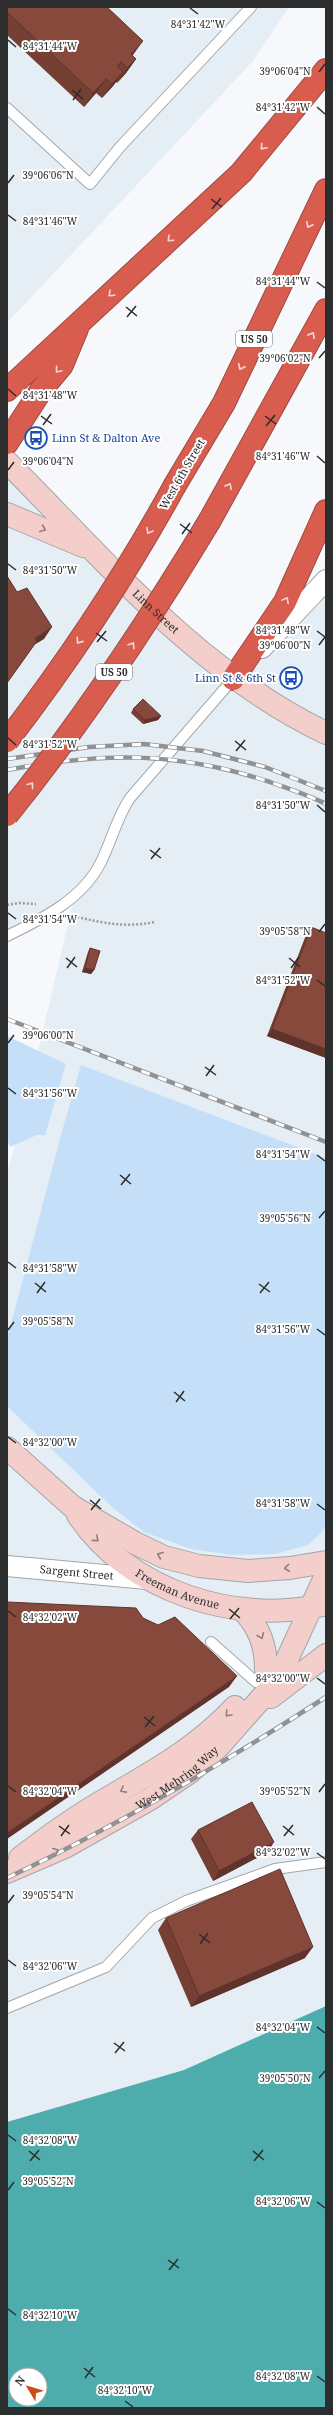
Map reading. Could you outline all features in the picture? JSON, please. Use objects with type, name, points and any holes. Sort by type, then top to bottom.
[{"type":"highway","points":[[7,390],[241,173],[326,70]]},
{"type":"highway","name":"West 6th Street","points":[[7,741],[97,614],[142,544],[174,485],[224,403],[326,190]]},
{"type":"highway","name":"US 50","points":[[7,815],[56,752],[124,657],[210,520],[326,310]]},
{"type":"highway","points":[[7,443],[42,389],[62,365],[80,322]]},
{"type":"highway","points":[[233,679],[285,602],[326,511]]},
{"type":"main road","name":"Linn Street","points":[[7,462],[90,549],[209,660],[233,679],[270,704],[326,733]]},
{"type":"main road","points":[[7,514],[90,549]]},
{"type":"main road","name":"Freeman Avenue","points":[[7,1448],[73,1507],[164,1557],[199,1566],[248,1571],[290,1568],[326,1562]]},
{"type":"main road","name":"Freeman Avenue","points":[[73,1507],[90,1533],[147,1579],[172,1591],[242,1609],[273,1611],[319,1606]]},
{"type":"main road","name":"West Mehring Way","points":[[7,1866],[62,1826],[156,1772],[188,1750],[219,1724],[299,1632],[319,1606],[326,1576]]},
{"type":"main road","points":[[242,1609],[261,1636],[266,1653],[261,1676]]},
{"type":"main road","name":"West Mehring Way","points":[[7,1872],[65,1847],[150,1799],[190,1772],[220,1744],[273,1685],[285,1664],[299,1632]]},
{"type":"main road","points":[[246,1716],[326,1655]]},
{"type":"street","points":[[233,679],[326,580]]},
{"type":"street","name":"Sargent Street","points":[[7,1566],[147,1579]]},
{"type":"lane","points":[[7,108],[90,184],[120,147],[251,7]]},
{"type":"lane","points":[[7,936],[56,910],[76,894],[92,876],[101,862],[118,816],[130,798],[233,679]]},
{"type":"lane","points":[[211,1642],[261,1676]]},
{"type":"lane","points":[[7,2008],[106,1967],[152,1918],[186,1901],[275,1869],[326,1862]]},
{"type":"path","points":[[7,905],[19,902],[38,904],[115,926],[135,926],[155,922]]},
{"type":"shaded area","points":[[7,7],[289,7],[253,61],[7,323]]},
{"type":"shaded area","points":[[7,462],[233,679],[326,580],[326,2006],[184,2070],[7,2122],[7,1175],[28,1094],[77,886],[55,906],[7,938]]},
{"type":"shaded area","points":[[7,1036],[66,1064],[45,1135],[37,1135],[10,1147],[7,1139]]},
{"type":"shaded area","points":[[81,1065],[326,1158],[326,1525],[322,1532],[308,1545],[275,1554],[232,1555],[191,1549],[144,1532],[113,1508],[7,1406],[7,1339]]},
{"type":"water","points":[[326,2006],[326,2408],[7,2408],[7,2122],[184,2070]]},
{"type":"building","points":[[7,7],[107,7],[143,41],[131,54],[136,59],[127,68],[121,62],[117,66],[123,72],[112,84],[106,79],[93,93],[7,12]]},
{"type":"building","points":[[7,576],[17,592],[27,588],[52,627],[35,638],[37,641],[7,683]]},
{"type":"building","points":[[143,699],[161,716],[145,720],[133,709]]},
{"type":"building","points":[[311,927],[326,933],[326,1049],[272,1029]]},
{"type":"building","points":[[90,948],[100,951],[94,970],[85,968]]},
{"type":"building","points":[[7,1602],[136,1608],[143,1618],[158,1625],[175,1617],[237,1676],[7,1833]]},
{"type":"building","points":[[252,1802],[274,1842],[219,1871],[198,1830]]},
{"type":"building","points":[[280,1869],[313,1947],[199,1996],[166,1918]]},
{"type":"railway","points":[[7,759],[89,747],[144,744],[203,751],[265,767],[326,791]]},
{"type":"railway","points":[[7,770],[75,760],[108,758],[171,760],[236,772],[270,782],[326,804]]},
{"type":"railway","points":[[7,1019],[326,1142]]},
{"type":"railway","points":[[7,1878],[89,1837],[170,1793],[249,1746],[326,1697]]},
{"type":"place","name":"Linn St & Dalton Ave","points":[[36,438]]},
{"type":"place","name":"Linn St & 6th St","points":[[291,678]]}]
